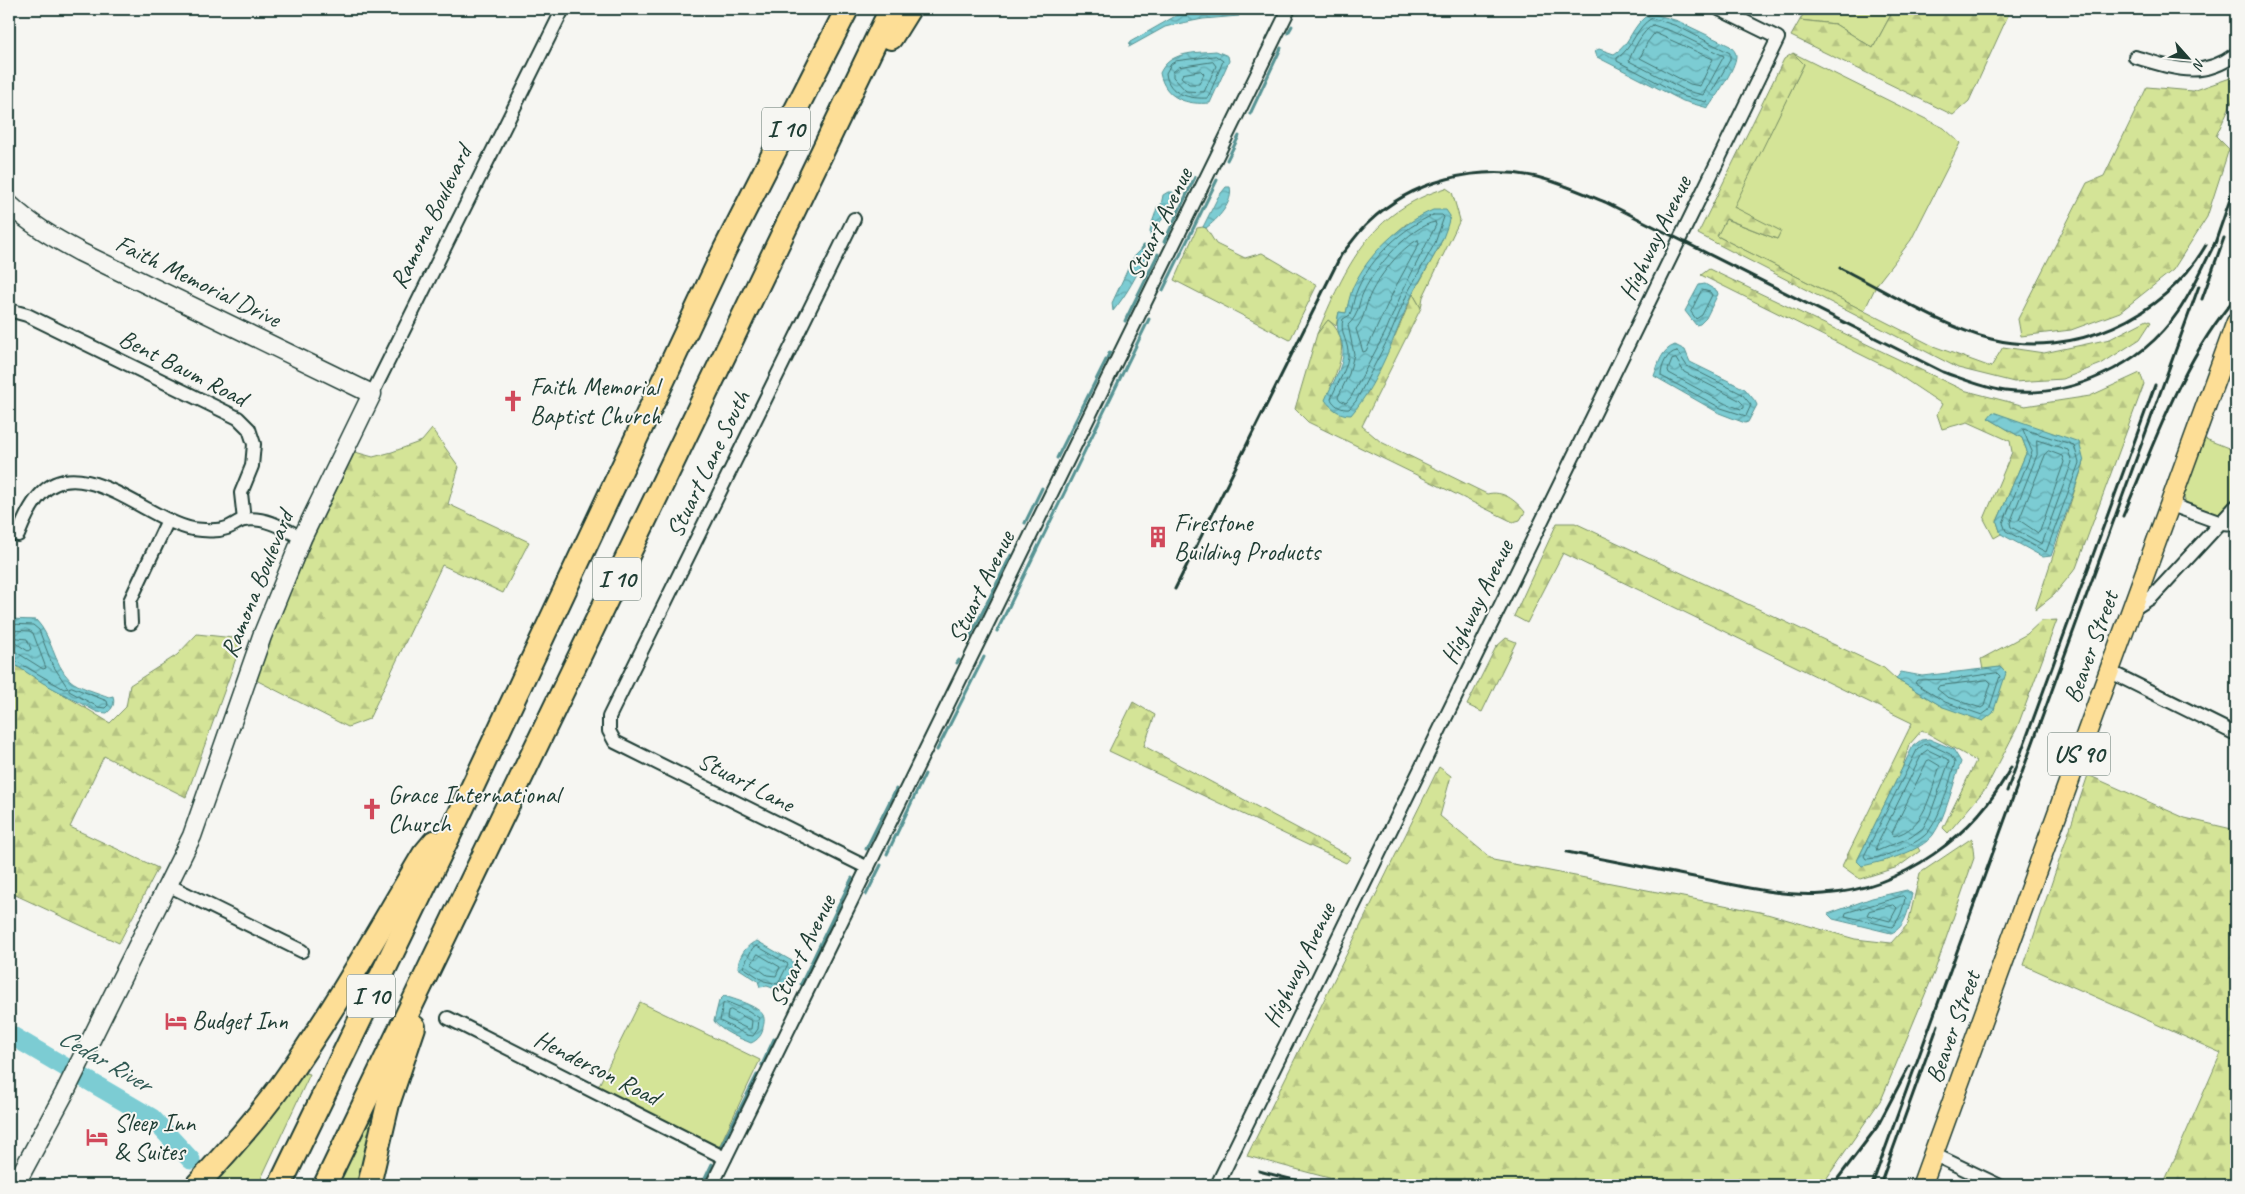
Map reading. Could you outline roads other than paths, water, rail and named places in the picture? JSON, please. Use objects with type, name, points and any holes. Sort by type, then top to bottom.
[{"type":"highway","name":"I 10","points":[[280,1185],[463,807],[725,249],[847,9]]},
{"type":"highway","name":"I 10","points":[[325,1185],[891,9]]},
{"type":"highway","points":[[852,92],[880,55],[909,9]]},
{"type":"highway","points":[[197,1185],[240,1139],[282,1084],[313,1039],[424,854],[463,807]]},
{"type":"highway","points":[[369,1185],[388,1104],[455,916]]},
{"type":"main road","name":"Beaver Street","points":[[1922,1185],[2236,323]]},
{"type":"street","name":"Ramona Boulevard","points":[[15,1185],[64,1094],[168,885],[203,807],[244,685],[302,538],[563,9]]},
{"type":"street","name":"Stuart Avenue","points":[[712,1185],[1289,9]]},
{"type":"street","name":"Highway Avenue","points":[[1216,1185],[1778,38],[1719,9]]},
{"type":"street","points":[[2136,57],[2176,68],[2206,70],[2236,54]]},
{"type":"street","name":"Faith Memorial Drive","points":[[9,204],[22,216],[49,235],[80,252],[372,394]]},
{"type":"street","name":"Stuart Lane South","points":[[609,731],[609,717],[854,219]]},
{"type":"street","name":"Bent Baum Road","points":[[9,310],[28,316],[238,418],[249,429],[254,444],[252,466],[241,493],[244,520]]},
{"type":"street","points":[[18,534],[30,508],[41,493],[56,482],[73,479],[93,482],[168,520],[190,528],[210,531],[226,528],[244,520],[270,523],[302,538]]},
{"type":"street","points":[[2169,504],[2221,523],[2236,524]]},
{"type":"street","points":[[2132,610],[2152,598],[2236,506]]},
{"type":"street","points":[[131,623],[130,601],[168,520]]},
{"type":"street","points":[[2110,671],[2236,734]]},
{"type":"street","name":"Stuart Lane","points":[[609,731],[615,742],[868,868]]},
{"type":"street","points":[[168,885],[302,951]]},
{"type":"street","name":"Henderson Road","points":[[448,1018],[725,1158]]},
{"type":"street","points":[[1933,1154],[1998,1185]]},
{"type":"water","points":[[1185,9],[1227,9],[1239,14],[1239,16],[1203,19],[1165,27],[1129,47],[1130,42]]},
{"type":"water","points":[[1651,13],[1678,21],[1730,46],[1735,52],[1733,68],[1708,108],[1683,101],[1597,57],[1595,51],[1599,49],[1614,54],[1620,50],[1639,23]]},
{"type":"water","points":[[1216,51],[1228,56],[1229,61],[1210,103],[1185,101],[1167,89],[1160,73],[1170,61],[1184,54]]},
{"type":"water","points":[[1226,187],[1230,187],[1231,193],[1224,210],[1206,228],[1203,227],[1218,197]]},
{"type":"water","points":[[1173,192],[1175,195],[1164,217],[1150,235],[1157,207],[1161,205],[1163,195]]},
{"type":"water","points":[[1433,210],[1446,210],[1450,216],[1439,247],[1412,295],[1386,357],[1370,388],[1351,415],[1339,413],[1325,400],[1343,357],[1337,325],[1339,312],[1346,313],[1353,287],[1359,275],[1386,241],[1409,223]]},
{"type":"water","points":[[1142,249],[1146,256],[1123,298],[1113,311],[1112,303],[1133,258]]},
{"type":"water","points":[[1705,284],[1717,291],[1718,294],[1706,318],[1696,325],[1685,311],[1699,285]]},
{"type":"water","points":[[1675,345],[1685,350],[1690,362],[1745,389],[1757,405],[1748,422],[1745,423],[1719,413],[1654,376],[1664,354],[1670,347]]},
{"type":"water","points":[[1993,412],[2079,442],[2084,462],[2051,556],[2043,557],[2001,534],[1997,522],[2027,451],[2022,438],[1988,418]]},
{"type":"water","points":[[9,619],[36,620],[46,634],[64,673],[70,680],[88,690],[109,697],[113,696],[114,704],[111,709],[107,713],[97,712],[43,683],[9,661]]},
{"type":"water","points":[[2000,667],[2006,673],[1993,713],[1983,721],[1943,707],[1896,679],[1901,672],[1922,676]]},
{"type":"water","points":[[1929,739],[1953,749],[1961,762],[1938,828],[1927,841],[1910,851],[1890,859],[1862,866],[1857,861],[1913,746],[1921,740]]},
{"type":"water","points":[[1907,890],[1912,894],[1906,916],[1900,927],[1891,933],[1833,919],[1828,914],[1872,898]]},
{"type":"water","points":[[757,941],[792,961],[793,965],[789,977],[778,990],[767,986],[760,987],[758,981],[738,968],[744,952]]},
{"type":"water","points":[[724,996],[751,1006],[763,1015],[762,1032],[756,1040],[751,1043],[736,1037],[721,1028],[714,1021],[719,1001]]},
{"type":"waterway","points":[[1288,33],[1292,26]]},
{"type":"waterway","points":[[1250,114],[1281,48]]},
{"type":"waterway","points":[[1227,160],[1239,136]]},
{"type":"waterway","points":[[1164,242],[1195,177]]},
{"type":"waterway","points":[[1163,290],[1217,180]]},
{"type":"waterway","points":[[1125,321],[1158,254]]},
{"type":"waterway","points":[[997,631],[1149,319]]},
{"type":"waterway","points":[[1057,458],[1110,352]]},
{"type":"waterway","points":[[1025,523],[1042,488]]},
{"type":"waterway","points":[[968,641],[1011,555]]},
{"type":"waterway","points":[[937,750],[984,657]]},
{"type":"waterway","points":[[887,854],[925,774]]},
{"type":"waterway","points":[[866,849],[896,789]]},
{"type":"waterway","points":[[866,895],[881,865]]},
{"type":"waterway","points":[[801,984],[852,878]]},
{"type":"waterway","name":"Cedar River","points":[[9,1034],[152,1118],[191,1160]]},
{"type":"waterway","points":[[762,1065],[774,1039]]},
{"type":"waterway","points":[[721,1146],[757,1075]]},
{"type":"waterway","points":[[702,1185],[712,1164]]},
{"type":"railway","points":[[1175,589],[1341,255],[1364,227],[1385,208],[1425,186],[1447,179],[1492,173],[1515,173],[1563,185],[1605,202],[1943,372],[1981,386],[2005,391],[2055,390],[2079,384],[2102,375],[2124,363],[2145,348],[2163,331],[2178,312],[2216,241]]},
{"type":"railway","points":[[2214,246],[2236,182]]},
{"type":"railway","points":[[2202,299],[2224,238]]},
{"type":"railway","points":[[1840,268],[1915,308],[1973,333],[1991,339],[2022,344],[2053,343],[2084,337],[2114,327],[2141,312],[2166,293],[2188,271],[2206,245]]},
{"type":"railway","points":[[1872,1185],[2199,286]]},
{"type":"railway","points":[[2123,516],[2171,402],[2185,374],[2217,321],[2236,297]]},
{"type":"railway","points":[[2007,791],[2155,385]]},
{"type":"railway","points":[[1567,852],[1779,893],[1809,895],[1853,890],[1881,882],[1908,870],[1934,854],[1957,836],[1978,815],[1996,792],[2011,767]]},
{"type":"railway","points":[[1880,1185],[1938,1025]]},
{"type":"railway","points":[[1833,1185],[1877,1127],[1909,1066]]},
{"type":"railway","points":[[1259,1171],[1313,1185]]},
{"type":"place","name":"Faith Memorial Baptist Church","points":[[513,401]]},
{"type":"place","name":"Firestone Building Products","points":[[1158,537]]},
{"type":"place","name":"Grace International Church","points":[[372,809]]},
{"type":"place","name":"Budget Inn","points":[[176,1021]]},
{"type":"place","name":"Sleep Inn & Suites","points":[[97,1137]]}]
